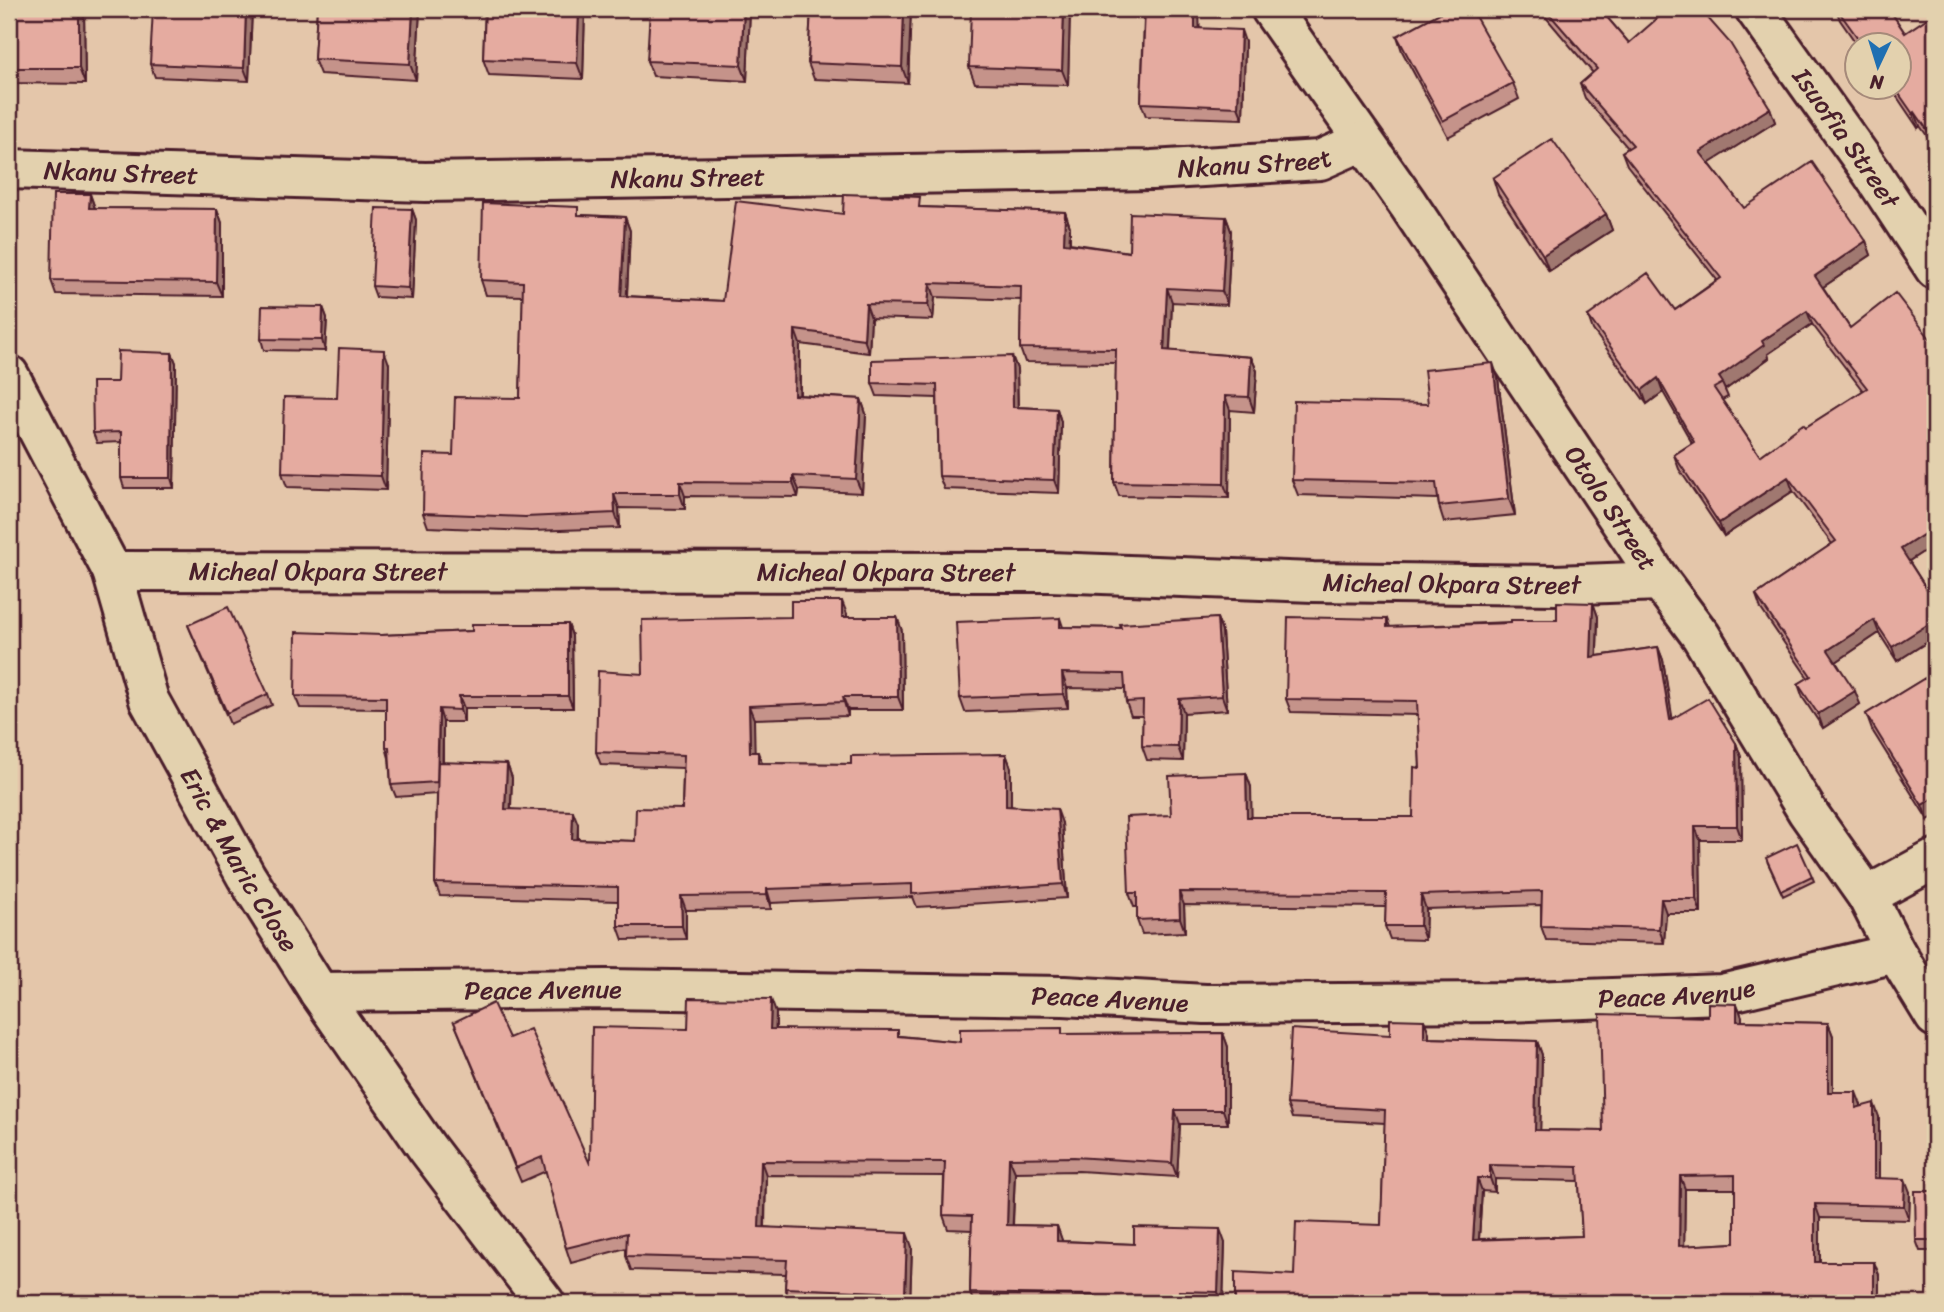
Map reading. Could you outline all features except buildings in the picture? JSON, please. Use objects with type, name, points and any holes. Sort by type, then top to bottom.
[{"type":"street","name":"Otolo Street","points":[[1271,9],[1660,581],[1701,636],[1807,811],[1867,896],[1896,953],[1935,1017]]},
{"type":"street","name":"Isuofia Street","points":[[1755,9],[1872,173],[1935,269]]},
{"type":"street","name":"Nkanu Street","points":[[9,169],[425,182],[1138,170],[1320,160],[1363,141]]},
{"type":"street","name":"Eric & Maric Close","points":[[9,374],[112,571],[149,700],[246,876],[319,992],[427,1148],[545,1303]]},
{"type":"street","name":"Micheal Okpara Street","points":[[112,571],[1050,572],[1313,582],[1556,585],[1660,581]]},
{"type":"street","points":[[1867,896],[1935,859]]},
{"type":"street","name":"Peace Avenue","points":[[319,992],[607,989],[1064,996],[1205,1004],[1505,1002],[1722,994],[1896,953]]}]
